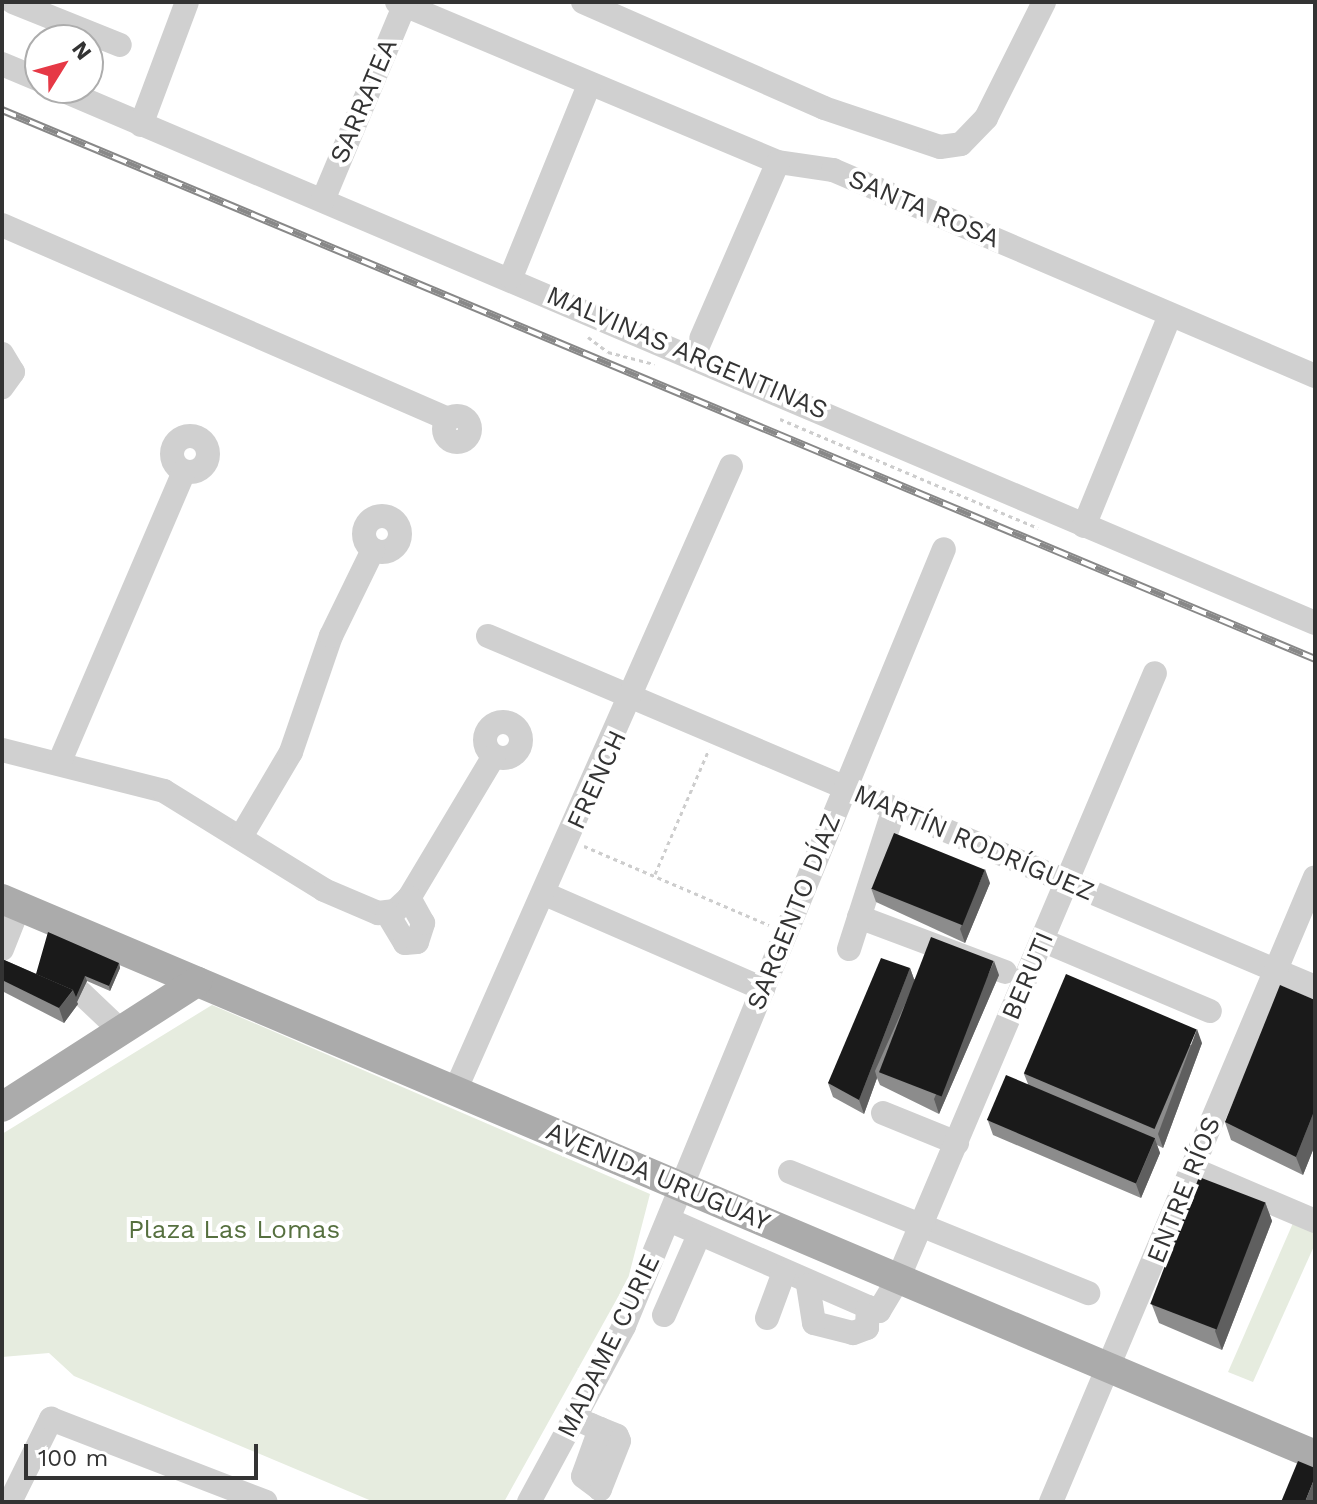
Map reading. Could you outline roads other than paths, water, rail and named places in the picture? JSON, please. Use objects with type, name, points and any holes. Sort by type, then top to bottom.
[{"type":"main road","name":"AVENIDA URUGUAY","points":[[11,903],[1315,1455]]},
{"type":"main road","points":[[2,1107],[197,982]]},
{"type":"street","points":[[13,2],[120,45]]},
{"type":"street","points":[[141,125],[187,2]]},
{"type":"street","points":[[583,2],[824,108],[940,147],[974,135],[1044,2]]},
{"type":"street","name":"SANTA ROSA","points":[[402,3],[589,85],[778,162],[833,170],[1314,374]]},
{"type":"street","name":"SARRATEA","points":[[323,200],[402,3]]},
{"type":"street","points":[[2,64],[24,73]]},
{"type":"street","points":[[511,277],[589,85]]},
{"type":"street","name":"MALVINAS ARGENTINAS","points":[[93,104],[511,277],[1315,623]]},
{"type":"street","points":[[694,355],[778,162]]},
{"type":"street","points":[[2,225],[449,419]]},
{"type":"street","points":[[1084,526],[1170,315]]},
{"type":"street","points":[[2,354],[13,372],[2,387]]},
{"type":"street","name":"FRENCH","points":[[455,1091],[633,701],[731,466]]},
{"type":"street","points":[[60,761],[84,718],[111,629],[155,547],[184,471]]},
{"type":"street","name":"SARGENTO DÍAZ","points":[[683,1188],[944,549]]},
{"type":"street","points":[[242,835],[291,752],[331,636],[373,550]]},
{"type":"street","name":"MARTÍN RODRÍGUEZ","points":[[488,636],[633,701],[1315,987]]},
{"type":"street","name":"BERUTI","points":[[808,1285],[814,1323],[859,1333],[872,1311],[879,1311],[898,1279],[1069,883],[1155,673]]},
{"type":"street","points":[[2,750],[60,761],[164,791],[242,835],[324,890],[387,913],[405,943],[417,942],[423,923],[409,898]]},
{"type":"street","points":[[387,913],[409,898],[494,756]]},
{"type":"street","points":[[849,949],[894,809]]},
{"type":"street","name":"ENTRE RÍOS","points":[[1051,1502],[1315,877]]},
{"type":"street","points":[[545,894],[763,989]]},
{"type":"street","points":[[7,958],[11,903]]},
{"type":"street","points":[[859,917],[1005,972]]},
{"type":"street","points":[[1044,941],[1210,1011]]},
{"type":"street","points":[[81,993],[121,1031]]},
{"type":"street","points":[[883,1113],[957,1143]]},
{"type":"street","points":[[1193,1169],[1315,1221]]},
{"type":"street","points":[[790,1172],[920,1229],[1088,1293]]},
{"type":"street","name":"MADAME CURIE","points":[[529,1502],[575,1418],[683,1188]]},
{"type":"street","points":[[669,1220],[808,1285],[872,1311]]},
{"type":"street","points":[[664,1315],[699,1235]]},
{"type":"street","points":[[767,1318],[784,1272]]},
{"type":"street","points":[[575,1418],[600,1429]]},
{"type":"street","points":[[10,1502],[51,1419],[266,1502]]},
{"type":"railway","points":[[2,110],[1315,659]]},
{"type":"park label","name":"Plaza Las Lomas","points":[[234,1230]]}]
